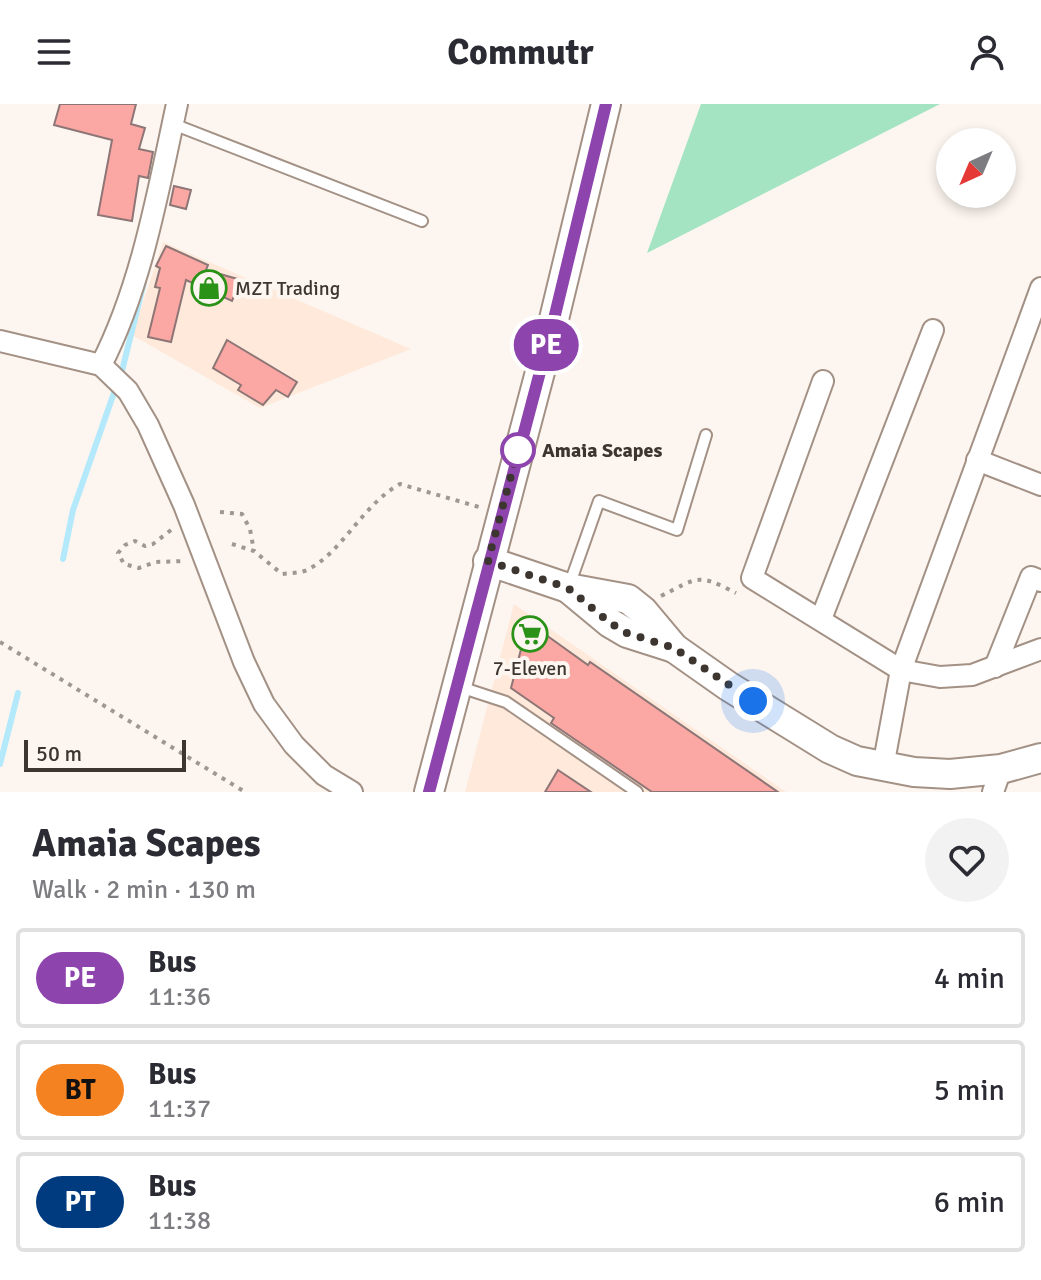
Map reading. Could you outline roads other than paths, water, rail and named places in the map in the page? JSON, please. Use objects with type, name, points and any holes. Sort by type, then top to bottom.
[{"type":"main road","points":[[429,792],[554,319],[606,104]]},
{"type":"main road","points":[[488,561],[568,588],[628,599],[643,611],[674,648],[728,686],[830,749],[857,761],[883,767],[997,780],[1041,758]]},
{"type":"street","points":[[101,365],[123,317],[175,114]]},
{"type":"street","points":[[883,767],[901,670],[977,460],[1037,311],[1041,288]]},
{"type":"street","points":[[821,619],[933,330]]},
{"type":"street","points":[[0,341],[101,365],[128,391],[148,425],[184,505],[244,662],[264,704],[294,745],[324,775],[352,792]]},
{"type":"street","points":[[823,381],[752,578],[901,670],[940,677],[972,675],[1041,649]]},
{"type":"street","points":[[977,460],[1041,485]]},
{"type":"street","points":[[995,667],[1031,577],[1041,581]]},
{"type":"lane","points":[[175,114],[422,221]]},
{"type":"lane","points":[[568,588],[599,501],[677,530],[706,435]]},
{"type":"lane","points":[[456,686],[506,702],[637,792]]},
{"type":"waterway","points":[[121,375],[144,282]]},
{"type":"waterway","points":[[63,559],[73,510],[116,387]]},
{"type":"waterway","points":[[0,764],[18,693]]},
{"type":"place","name":"MZT Trading","points":[[209,288]]},
{"type":"place","name":"Amaia Scapes","points":[[518,450]]},
{"type":"place","name":"7-Eleven","points":[[530,634]]}]
